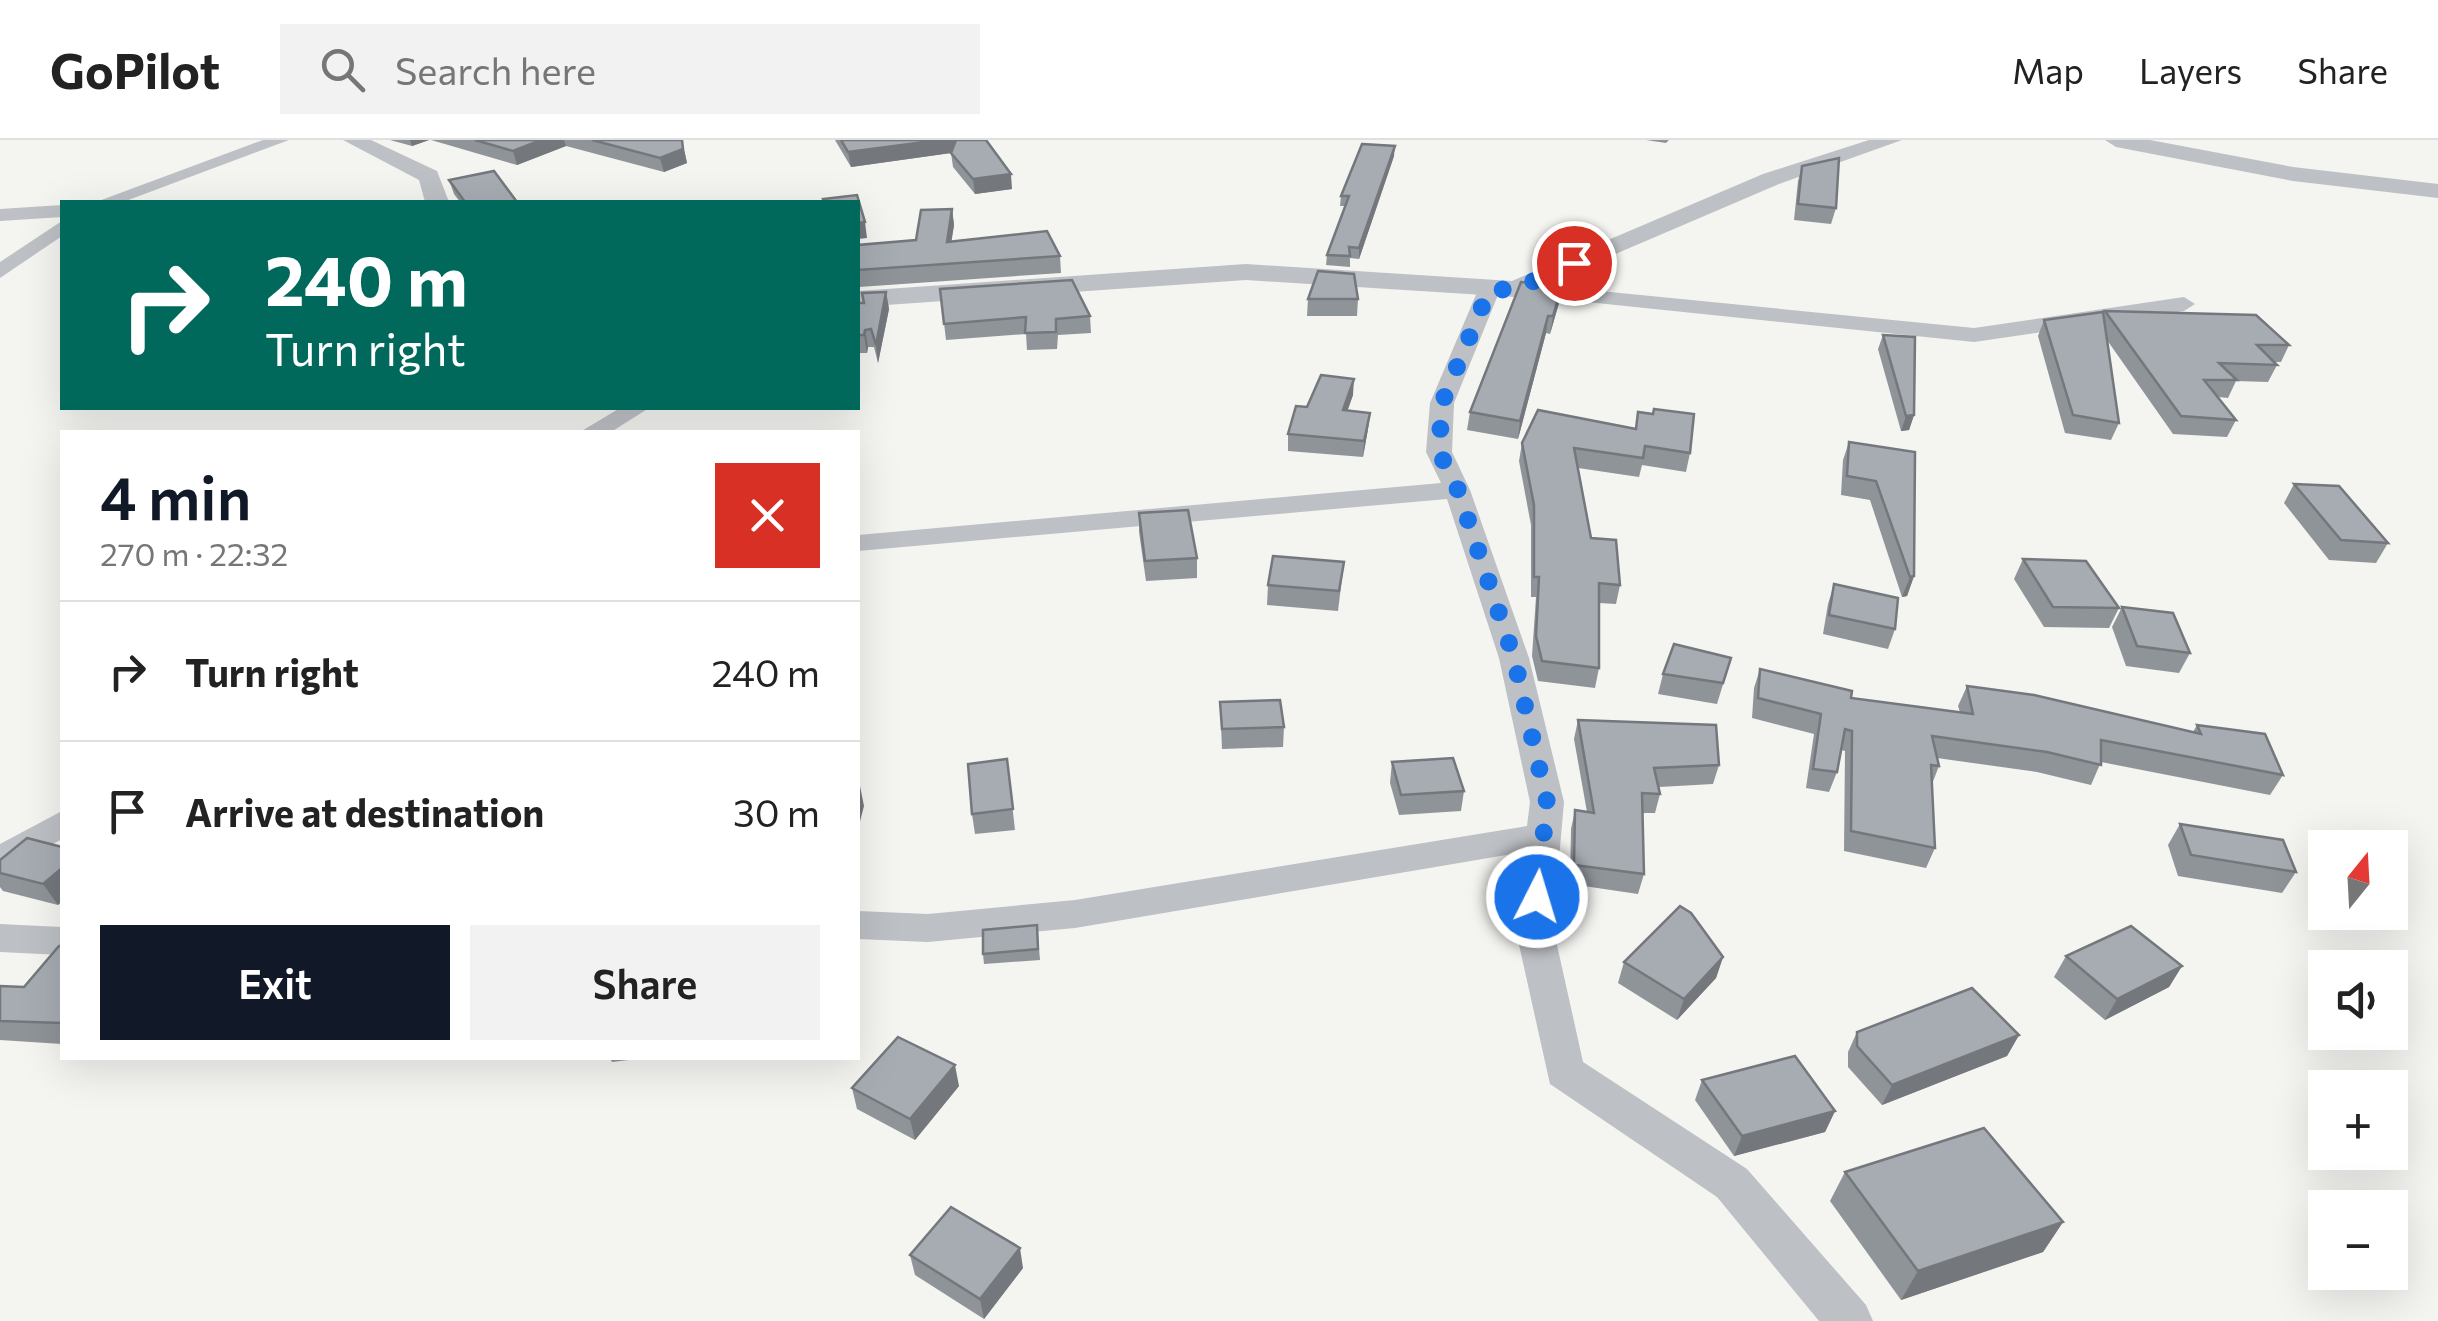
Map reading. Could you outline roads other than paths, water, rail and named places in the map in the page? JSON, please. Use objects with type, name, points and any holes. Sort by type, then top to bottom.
[{"type":"street","points":[[112,200],[280,140]]},
{"type":"street","points":[[354,140],[429,176],[435,200]]},
{"type":"street","points":[[1849,1321],[1732,1184],[1565,1072],[1534,927],[1547,802],[1514,658],[1458,490],[1439,452],[1442,403],[1502,290],[1771,179],[1891,140]]},
{"type":"street","points":[[2116,140],[2293,174],[2438,191]]},
{"type":"street","points":[[0,215],[60,211]]},
{"type":"street","points":[[0,272],[60,228]]},
{"type":"street","points":[[860,299],[1246,272],[1502,290],[1974,335],[2184,304]]},
{"type":"street","points":[[597,430],[634,410]]},
{"type":"street","points":[[860,542],[1458,490]]},
{"type":"street","points":[[0,861],[60,824]]},
{"type":"street","points":[[860,924],[928,928],[1075,914],[1542,836]]},
{"type":"street","points":[[0,938],[60,941]]}]
